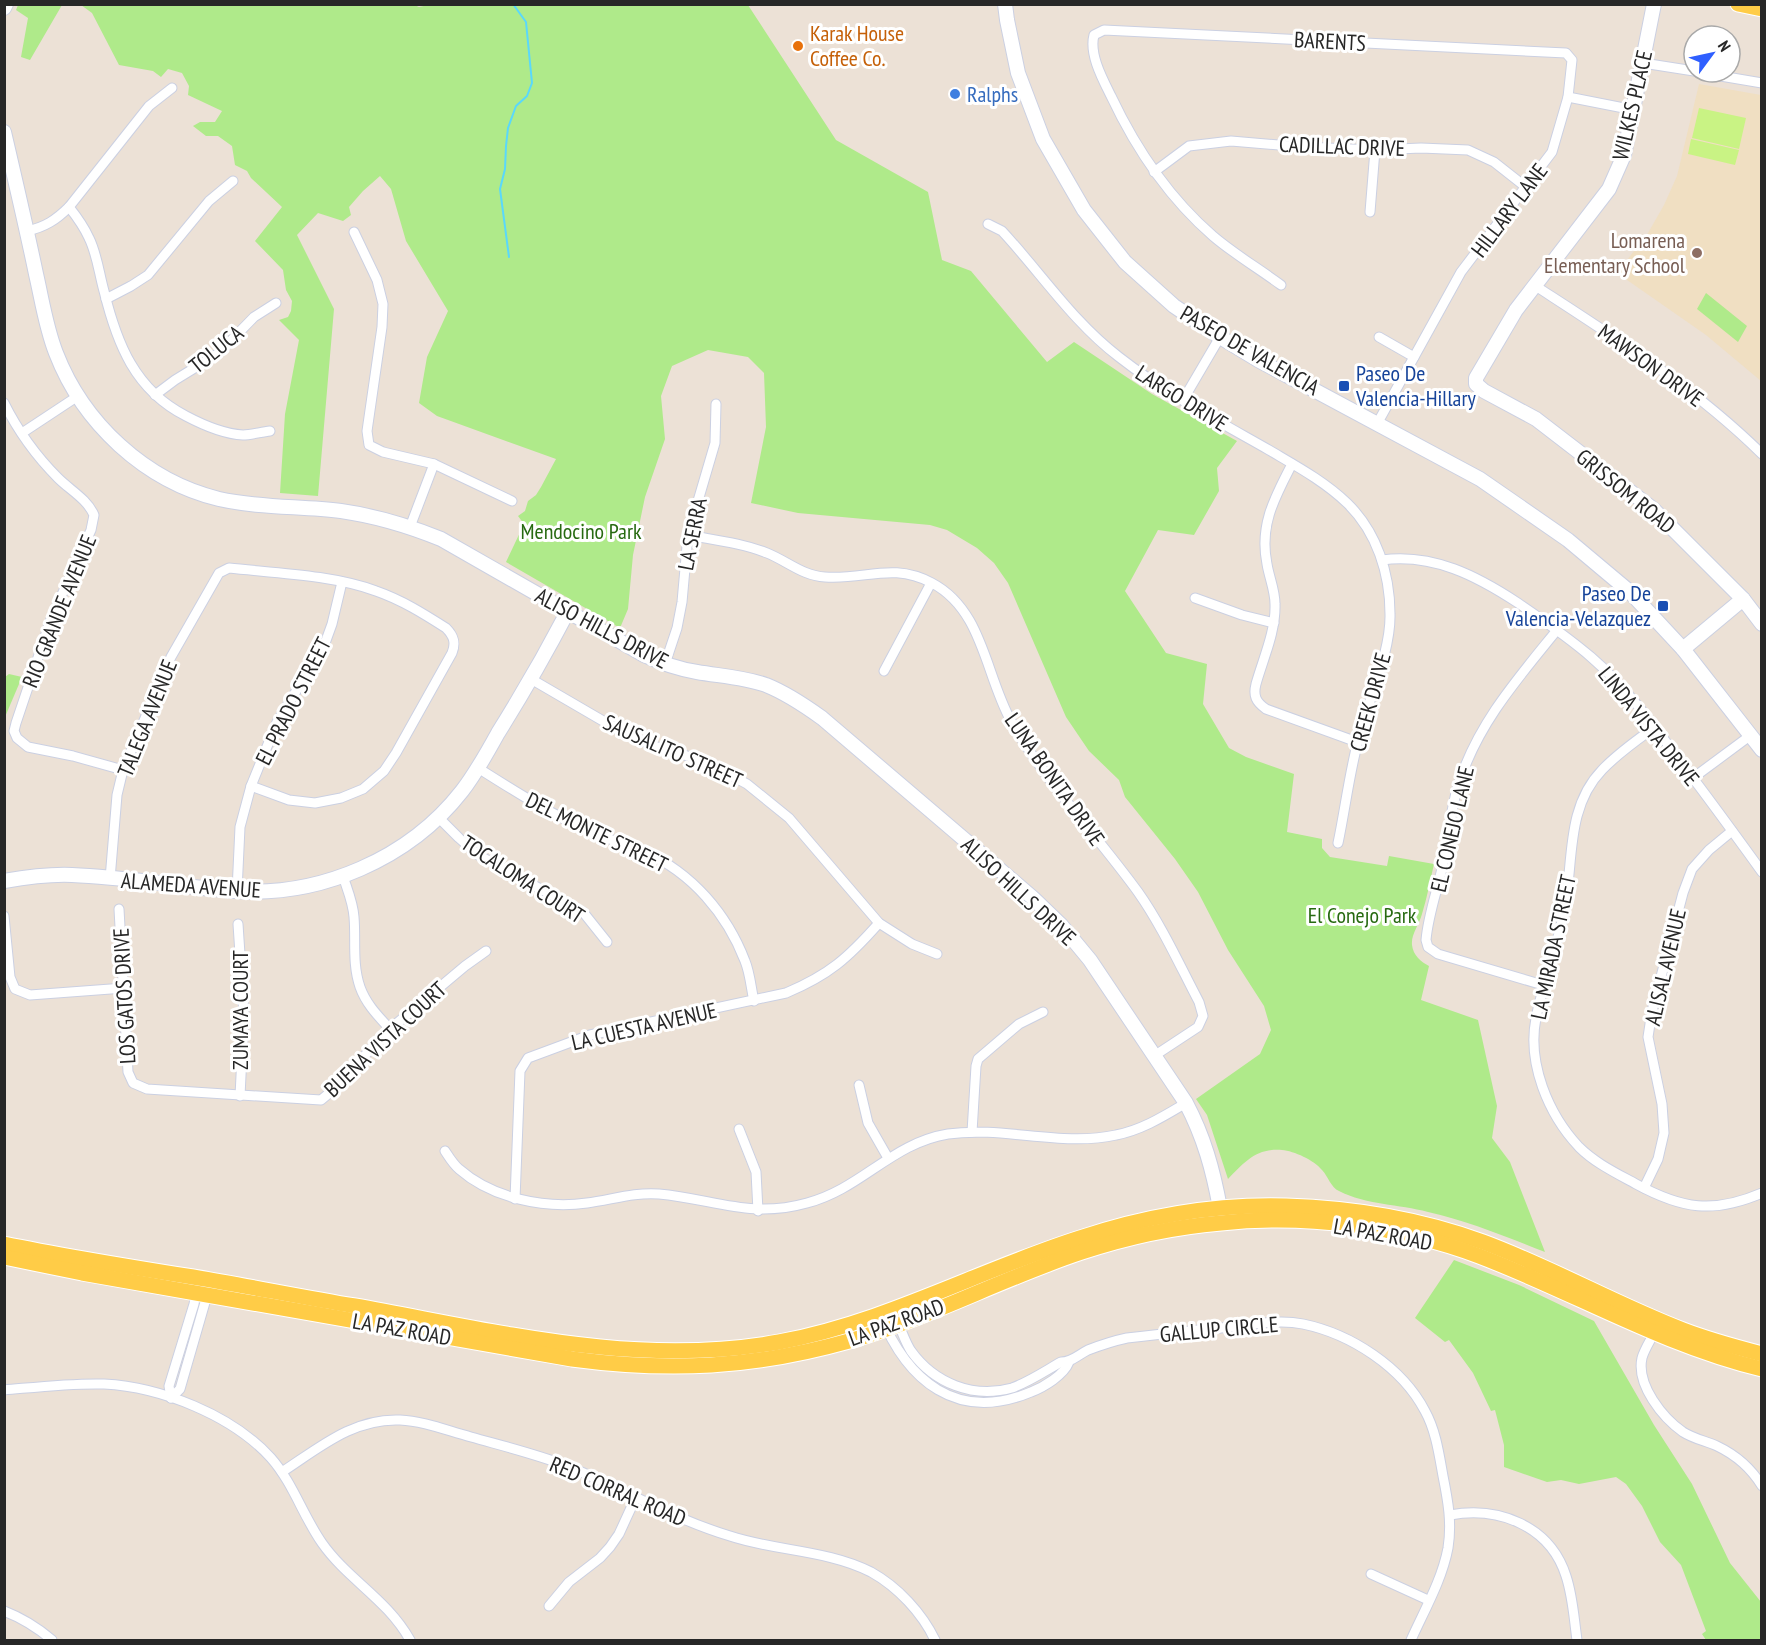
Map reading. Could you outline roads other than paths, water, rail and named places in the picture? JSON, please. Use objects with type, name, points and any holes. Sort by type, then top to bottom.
[{"type":"main road","points":[[1738,4],[1761,9]]},
{"type":"main road","name":"LA PAZ ROAD","points":[[4,1257],[82,1273],[203,1286],[572,1344],[645,1352],[706,1352],[773,1343],[889,1319],[1079,1238],[1157,1218],[1221,1215],[1285,1206],[1357,1212],[1424,1224],[1483,1242],[1681,1330],[1761,1354]]},
{"type":"main road","name":"LA PAZ ROAD","points":[[1221,1215],[1268,1221],[1335,1224],[1424,1240],[1475,1255],[1654,1333],[1709,1354],[1761,1369]]},
{"type":"main road","name":"LA PAZ ROAD","points":[[4,1244],[203,1286]]},
{"type":"street","name":"PASEO DE VALENCIA","points":[[1005,4],[1018,73],[1044,139],[1084,210],[1125,262],[1174,306],[1220,337],[1258,360],[1480,479],[1568,540],[1630,592],[1683,649],[1761,750]]},
{"type":"street","name":"WILKES PLACE","points":[[1476,378],[1516,310],[1609,189],[1624,154],[1654,4]]},
{"type":"street","name":"BARENTS","points":[[1154,172],[1125,127],[1106,87],[1091,46],[1094,35],[1104,30],[1566,52]]},
{"type":"street","name":"HILLARY LANE","points":[[1377,424],[1461,272],[1527,188],[1552,152],[1568,97],[1572,60],[1566,52]]},
{"type":"street","points":[[1643,63],[1682,70]]},
{"type":"street","points":[[1742,80],[1761,83]]},
{"type":"street","points":[[27,231],[43,228],[57,219],[149,106],[172,88]]},
{"type":"street","points":[[1568,97],[1634,110]]},
{"type":"street","name":"ALISO HILLS DRIVE","points":[[4,132],[55,352],[78,396],[98,424],[126,451],[155,472],[186,488],[219,499],[340,511],[410,527],[441,539],[644,655],[665,664],[696,672],[730,676],[765,685],[796,699],[822,718],[1033,898],[1061,925],[1090,960],[1186,1103],[1200,1129],[1209,1157],[1221,1215]]},
{"type":"street","name":"CADILLAC DRIVE","points":[[1154,172],[1189,146],[1231,141],[1375,150],[1421,148],[1468,150],[1494,162],[1527,188]]},
{"type":"street","points":[[1370,212],[1375,150]]},
{"type":"street","points":[[1154,172],[1176,200],[1214,236],[1281,285]]},
{"type":"street","points":[[106,299],[148,275],[208,201],[233,181]]},
{"type":"street","points":[[69,207],[90,240],[114,330],[125,356],[140,379],[175,411],[219,430],[242,435],[270,431]]},
{"type":"street","name":"LARGO DRIVE","points":[[988,224],[1002,231],[1079,321],[1117,356],[1151,381],[1322,482],[1349,504],[1371,534],[1382,560]]},
{"type":"street","points":[[354,232],[377,280],[383,304],[367,438],[369,445],[376,450],[434,464],[512,501]]},
{"type":"street","name":"MAWSON DRIVE","points":[[1534,285],[1678,381],[1738,430],[1761,454]]},
{"type":"street","name":"TOLUCA","points":[[155,395],[219,352],[254,317],[276,303]]},
{"type":"street","points":[[1183,400],[1220,337]]},
{"type":"street","points":[[1380,337],[1414,357]]},
{"type":"street","name":"GRISSOM ROAD","points":[[1476,378],[1478,388],[1536,419],[1653,509],[1743,599],[1761,624]]},
{"type":"street","points":[[4,403],[22,433],[78,396]]},
{"type":"street","name":"LA SERRA","points":[[665,664],[682,602],[688,535],[715,443],[716,404]]},
{"type":"street","name":"RIO GRANDE AVENUE","points":[[22,433],[36,454],[59,479],[87,503],[94,514],[91,530],[51,619],[14,731],[17,738],[28,747],[74,756],[123,770]]},
{"type":"street","points":[[410,527],[434,464]]},
{"type":"street","points":[[1292,464],[1268,514],[1265,539],[1266,562],[1275,603],[1274,623],[1256,684],[1255,699],[1266,709],[1357,742]]},
{"type":"street","name":"LUNA BONITA DRIVE","points":[[688,535],[748,546],[770,554],[799,570],[823,577],[846,577],[882,572],[905,573],[931,583],[949,594],[965,610],[976,630],[994,682],[1011,720],[1059,792],[1138,893],[1200,1002],[1203,1016],[1198,1027],[1154,1056]]},
{"type":"street","name":"LINDA VISTA DRIVE","points":[[1382,560],[1415,560],[1443,564],[1470,574],[1497,589],[1593,658],[1626,691],[1655,727],[1761,872]]},
{"type":"street","name":"CREEK DRIVE","points":[[1338,843],[1357,742],[1386,645],[1390,617],[1389,585],[1382,560]]},
{"type":"street","name":"TALEGA AVENUE","points":[[110,879],[117,795],[123,770],[171,657],[215,577],[229,568],[342,582]]},
{"type":"street","points":[[251,786],[289,800],[315,803],[340,798],[363,789],[384,771],[396,753],[452,653],[454,639],[446,628],[405,603],[376,591],[342,582]]},
{"type":"street","name":"EL PRADO STREET","points":[[237,891],[240,827],[251,786],[277,722],[324,646],[342,582]]},
{"type":"street","points":[[884,671],[931,583]]},
{"type":"street","points":[[1195,598],[1242,615],[1274,623]]},
{"type":"street","points":[[1683,649],[1743,599]]},
{"type":"street","name":"ALAMEDA AVENUE","points":[[4,881],[37,876],[72,875],[237,891],[278,891],[343,876],[396,850],[417,836],[461,791],[478,768],[531,679],[568,611]]},
{"type":"street","name":"EL CONEJO LANE","points":[[1544,985],[1438,954],[1428,946],[1427,933],[1443,867],[1458,784],[1468,758],[1499,702],[1557,630]]},
{"type":"street","name":"SAUSALITO STREET","points":[[531,679],[622,732],[654,747],[704,761],[747,784],[789,818],[879,923],[912,944],[937,954]]},
{"type":"street","name":"LA MIRADA STREET","points":[[1655,727],[1615,757],[1601,771],[1581,804],[1573,836],[1564,912],[1535,1020],[1534,1047],[1540,1079],[1550,1106],[1563,1128],[1580,1148],[1602,1165],[1665,1199],[1689,1206],[1717,1207],[1742,1202],[1761,1193]]},
{"type":"street","points":[[1693,778],[1751,735]]},
{"type":"street","name":"DEL MONTE STREET","points":[[478,768],[540,807],[586,830],[647,853],[676,870],[703,893],[728,924],[745,962],[754,1001]]},
{"type":"street","name":"TOCALOMA COURT","points":[[438,817],[478,855],[583,912],[607,942]]},
{"type":"street","name":"ALISAL AVENUE","points":[[1644,1188],[1658,1159],[1664,1133],[1662,1104],[1648,1037],[1652,1011],[1683,893],[1692,869],[1709,850],[1732,831]]},
{"type":"street","points":[[343,876],[354,916],[355,961],[360,987],[372,1010],[390,1029]]},
{"type":"street","name":"LOS GATOS DRIVE","points":[[119,909],[128,1072],[133,1083]]},
{"type":"street","points":[[4,916],[10,977],[15,989],[21,993],[30,995],[123,988]]},
{"type":"street","name":"LA CUESTA AVENUE","points":[[515,1199],[520,1071],[528,1058],[591,1035],[786,993],[833,969],[853,952],[879,923]]},
{"type":"street","name":"ZUMAYA COURT","points":[[238,924],[244,1015],[240,1096]]},
{"type":"street","name":"BUENA VISTA COURT","points":[[133,1083],[147,1089],[321,1100],[390,1029],[486,951]]},
{"type":"street","points":[[972,1132],[978,1059],[1019,1024],[1043,1012]]},
{"type":"street","points":[[859,1085],[868,1123],[888,1158]]},
{"type":"street","points":[[444,1151],[458,1169],[490,1189],[515,1199],[557,1205],[585,1203],[629,1195],[657,1194],[758,1210],[783,1209],[834,1194],[906,1147],[931,1137],[972,1132],[1072,1138],[1107,1136],[1158,1120],[1186,1103]]},
{"type":"street","points":[[739,1129],[756,1172],[758,1210]]},
{"type":"street","points":[[171,1398],[169,1386],[203,1286]]},
{"type":"street","name":"GALLUP CIRCLE","points":[[889,1319],[901,1356],[923,1380],[957,1398],[977,1402],[996,1402],[1035,1391],[1066,1370],[1070,1362],[1085,1352],[1106,1343],[1127,1338],[1275,1322],[1301,1323],[1328,1330],[1378,1359],[1398,1374],[1414,1391],[1426,1412],[1435,1437],[1450,1515],[1450,1533],[1443,1567],[1411,1641]]},
{"type":"street","points":[[1654,1333],[1642,1360],[1642,1371],[1654,1400],[1674,1425],[1685,1433],[1731,1453],[1752,1472],[1761,1486]]},
{"type":"street","points":[[4,1390],[106,1384],[129,1387],[171,1398],[229,1423],[250,1438],[282,1472],[323,1544],[336,1560],[392,1614],[410,1641]]},
{"type":"street","name":"RED CORRAL ROAD","points":[[282,1472],[340,1434],[358,1425],[400,1420],[416,1422],[549,1460],[701,1527],[732,1537],[845,1561],[871,1572],[894,1587],[916,1610],[935,1641]]},
{"type":"street","points":[[549,1606],[569,1582],[600,1558],[610,1547],[619,1534],[636,1497]]},
{"type":"street","points":[[1450,1515],[1468,1511],[1500,1514],[1534,1531],[1559,1559],[1566,1575],[1577,1641]]},
{"type":"street","points":[[1371,1574],[1428,1600]]},
{"type":"street","points":[[4,1611],[41,1630],[52,1641]]},
{"type":"waterway","points":[[509,257],[500,189],[505,169],[508,128],[516,106],[527,96],[532,83],[526,22],[513,4]]},
{"type":"place","name":"Karak House Coffee Co.","points":[[798,46]]},
{"type":"place","name":"Ralphs","points":[[955,94]]},
{"type":"place","name":"Lomarena Elementary School","points":[[1697,253]]},
{"type":"place","name":"Paseo De Valencia-Hillary","points":[[1344,386]]},
{"type":"place","name":"Paseo De Valencia-Velazquez","points":[[1663,606]]},
{"type":"park label","name":"Mendocino Park","points":[[581,531]]},
{"type":"park label","name":"El Conejo Park","points":[[1362,915]]}]
